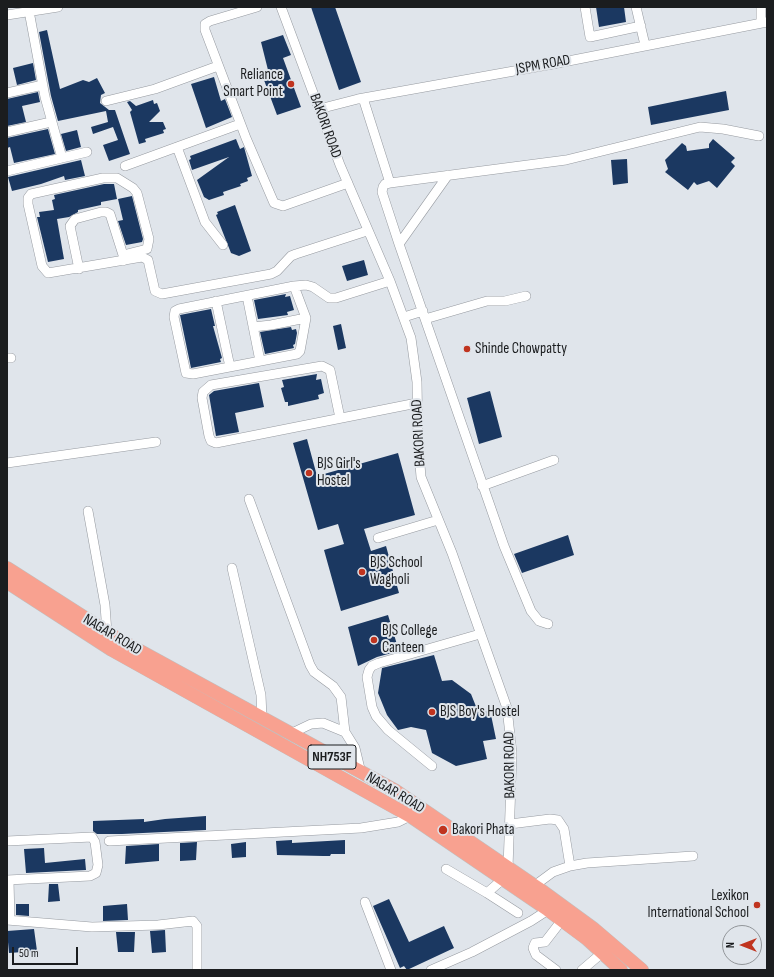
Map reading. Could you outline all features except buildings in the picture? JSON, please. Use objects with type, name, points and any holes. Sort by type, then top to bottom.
[{"type":"highway","name":"NAGAR ROAD","points":[[7,568],[108,633],[396,792],[506,873],[548,910],[602,952],[621,970]]},
{"type":"highway","name":"NAGAR ROAD","points":[[7,582],[112,650],[410,816],[506,873],[534,886],[594,929],[642,970]]},
{"type":"street","points":[[7,15],[43,8],[58,7]]},
{"type":"street","points":[[257,7],[210,21],[206,24],[205,30],[240,124],[274,203],[283,206],[348,183]]},
{"type":"street","name":"BAKORI ROAD","points":[[282,7],[319,109],[367,231],[390,281],[411,338],[415,357],[418,440],[422,477],[506,708],[512,754],[510,824],[506,873]]},
{"type":"street","points":[[585,7],[590,37],[641,26]]},
{"type":"street","points":[[636,7],[645,45]]},
{"type":"street","points":[[761,7],[764,22]]},
{"type":"street","points":[[30,11],[51,122],[62,158]]},
{"type":"street","name":"JSPM ROAD","points":[[319,109],[363,98],[764,22]]},
{"type":"street","points":[[106,100],[155,89],[218,66]]},
{"type":"street","points":[[7,93],[43,85]]},
{"type":"street","points":[[363,98],[390,183]]},
{"type":"street","points":[[7,132],[51,122]]},
{"type":"street","points":[[124,166],[240,124]]},
{"type":"street","points":[[548,624],[539,621],[531,611],[515,575],[482,486],[382,192],[385,184],[566,160],[700,127],[723,129],[759,136]]},
{"type":"street","points":[[177,147],[205,222],[223,245]]},
{"type":"street","points":[[7,171],[87,152]]},
{"type":"street","points":[[399,244],[448,175]]},
{"type":"street","points":[[123,258],[147,248],[150,239],[141,204],[133,188],[117,178],[110,177],[31,194],[28,198],[28,204],[44,270],[48,273],[123,258],[142,257],[148,260],[155,291],[162,294],[271,274],[277,272],[291,256],[367,231]]},
{"type":"street","points":[[79,268],[70,226],[75,219],[101,212],[110,214],[123,258]]},
{"type":"street","points":[[294,286],[306,318],[300,351],[297,354],[193,374],[186,373],[174,317],[175,310],[294,286],[306,285],[313,287],[329,298],[336,298],[390,281]]},
{"type":"street","points":[[247,296],[260,361]]},
{"type":"street","points":[[404,318],[424,315],[487,300],[505,300],[526,296]]},
{"type":"street","points":[[216,302],[230,367]]},
{"type":"street","points":[[253,327],[306,318]]},
{"type":"street","points":[[340,418],[330,370],[322,366],[211,386],[203,392],[202,398],[209,436],[211,441],[216,443],[417,403]]},
{"type":"street","points":[[7,463],[156,442]]},
{"type":"street","points":[[482,486],[554,460]]},
{"type":"street","points":[[249,499],[310,665],[314,672],[333,686],[341,697],[345,732],[355,748],[361,773]]},
{"type":"street","points":[[88,510],[105,605],[108,633]]},
{"type":"street","points":[[378,538],[438,520]]},
{"type":"street","points":[[232,568],[261,695],[262,718]]},
{"type":"street","points":[[432,766],[388,730],[376,716],[372,708],[368,684],[368,670],[372,666],[379,663],[480,634]]},
{"type":"street","points":[[290,734],[311,724],[324,723],[345,732]]},
{"type":"street","points":[[109,841],[360,828],[398,822],[410,816]]},
{"type":"street","points":[[510,824],[550,819],[558,820],[564,829],[570,866]]},
{"type":"street","points":[[7,841],[92,836],[95,842],[98,865],[96,873],[90,876],[8,880],[8,920],[92,927],[193,921],[197,926],[197,970]]},
{"type":"street","points":[[534,886],[553,872],[570,866],[693,856]]},
{"type":"street","points":[[446,869],[518,913]]},
{"type":"street","points":[[487,893],[506,873]]},
{"type":"street","points":[[365,902],[391,970]]},
{"type":"street","points":[[431,970],[472,952],[531,921],[548,910]]},
{"type":"street","points":[[556,970],[536,955],[533,948],[535,943],[545,942],[562,920]]},
{"type":"street","points":[[582,970],[602,952]]},
{"type":"place","name":"Reliance Smart Point","points":[[291,84]]},
{"type":"place","name":"Shinde Chowpatty","points":[[467,349]]},
{"type":"place","name":"BJS Girl's Hostel","points":[[309,473]]},
{"type":"place","name":"BJS School Wagholi","points":[[362,572]]},
{"type":"place","name":"BJS College Canteen","points":[[374,640]]},
{"type":"place","name":"BJS Boy's Hostel","points":[[432,712]]},
{"type":"place","name":"Bakori Phata","points":[[443,830]]},
{"type":"place","name":"Lexikon International School","points":[[757,905]]}]
